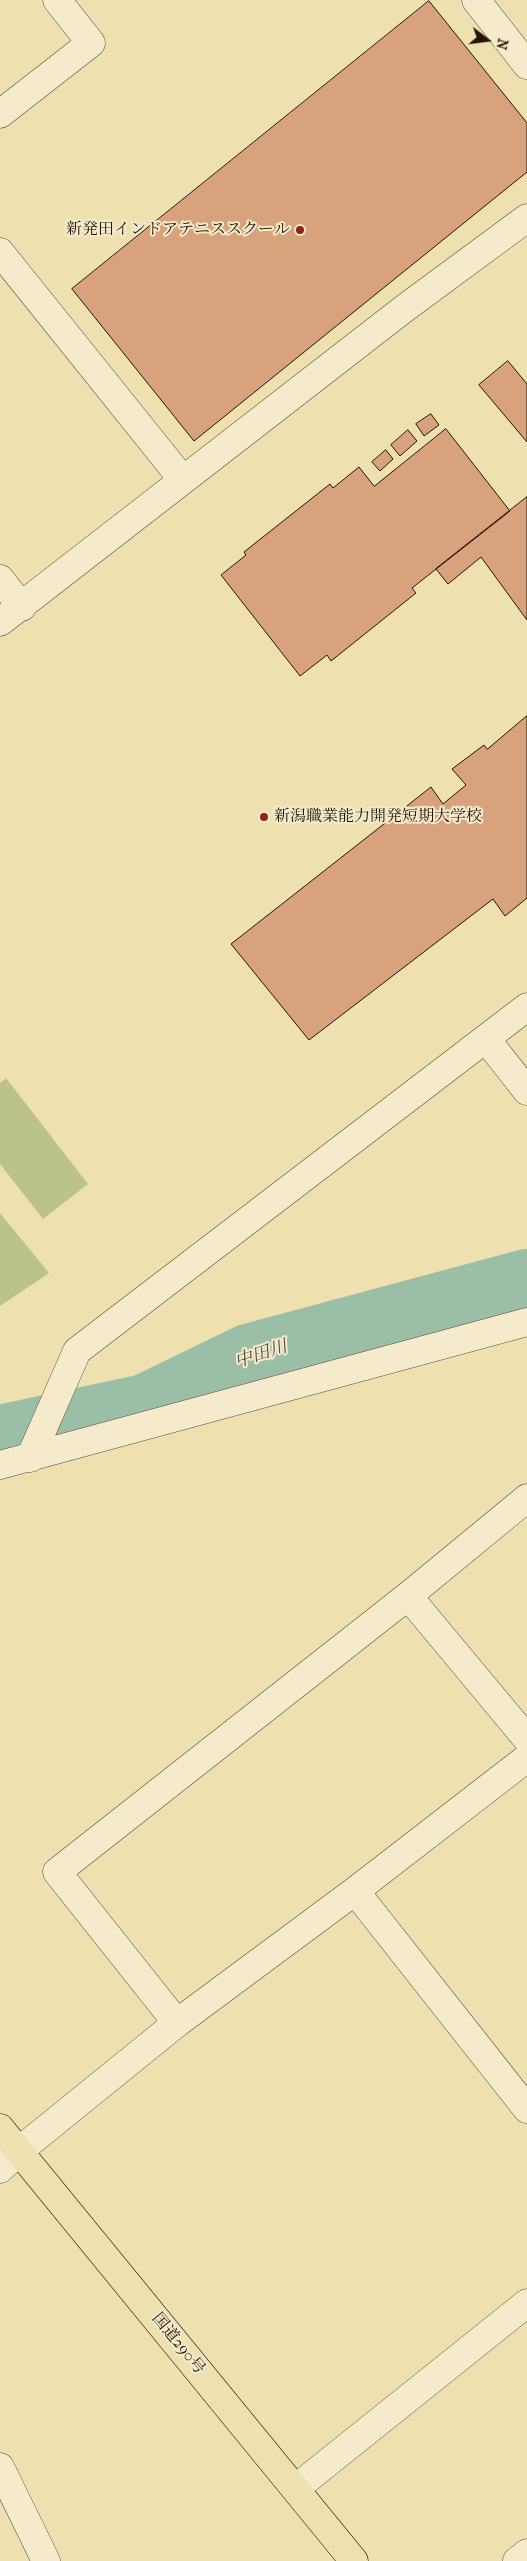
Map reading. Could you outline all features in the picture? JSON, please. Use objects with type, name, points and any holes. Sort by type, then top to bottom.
[{"type":"highway","name":"国道290号","points":[[0,2128],[9,2160],[296,2488],[354,2561]]},
{"type":"street","points":[[0,114],[91,43],[57,0]]},
{"type":"street","points":[[476,0],[527,65]]},
{"type":"street","points":[[0,579],[11,614],[404,308],[527,218]]},
{"type":"street","points":[[0,252],[183,480]]},
{"type":"street","points":[[30,1458],[77,1351],[527,1007]]},
{"type":"street","points":[[486,1039],[527,1091]]},
{"type":"street","points":[[0,1465],[527,1322]]},
{"type":"street","points":[[178,2023],[57,1872],[408,1596],[527,1498]]},
{"type":"street","points":[[408,1596],[527,1739]]},
{"type":"street","points":[[9,2160],[178,2023],[355,1891],[527,1758]]},
{"type":"street","points":[[355,1891],[527,2109]]},
{"type":"street","points":[[296,2488],[527,2303]]},
{"type":"street","points":[[0,2467],[46,2561]]},
{"type":"street","points":[[517,2561],[527,2553]]},
{"type":"green space","points":[[6,1078],[88,1184],[43,1219],[0,1164],[0,1083]]},
{"type":"green space","points":[[0,1213],[49,1273],[0,1306]]},
{"type":"building","name":"新発田インドアテニススクール","points":[[429,1],[527,123],[527,172],[194,441],[72,289]]},
{"type":"building","points":[[508,361],[527,384],[527,442],[479,385]]},
{"type":"building","points":[[431,414],[439,425],[424,436],[416,424]]},
{"type":"building","points":[[446,429],[510,511],[412,588],[416,593],[331,661],[327,655],[300,676],[221,575],[246,555],[244,552],[330,484],[333,488],[359,467],[374,486]]},
{"type":"building","points":[[408,430],[417,441],[400,456],[391,445]]},
{"type":"building","points":[[386,450],[393,459],[380,471],[372,462]]},
{"type":"building","points":[[527,497],[527,620],[481,557],[448,584],[436,569]]},
{"type":"building","points":[[527,716],[527,898],[505,916],[493,899],[309,1040],[231,944],[431,787],[443,804],[466,785],[452,769],[484,745],[487,749]]},
{"type":"waterway","name":"中田川","points":[[0,1437],[145,1406],[248,1356],[527,1281]]},
{"type":"place","name":"新発田インドアテニススクール","points":[[300,230]]},
{"type":"place","name":"新潟職業能力開発短期大学校","points":[[264,817]]}]
